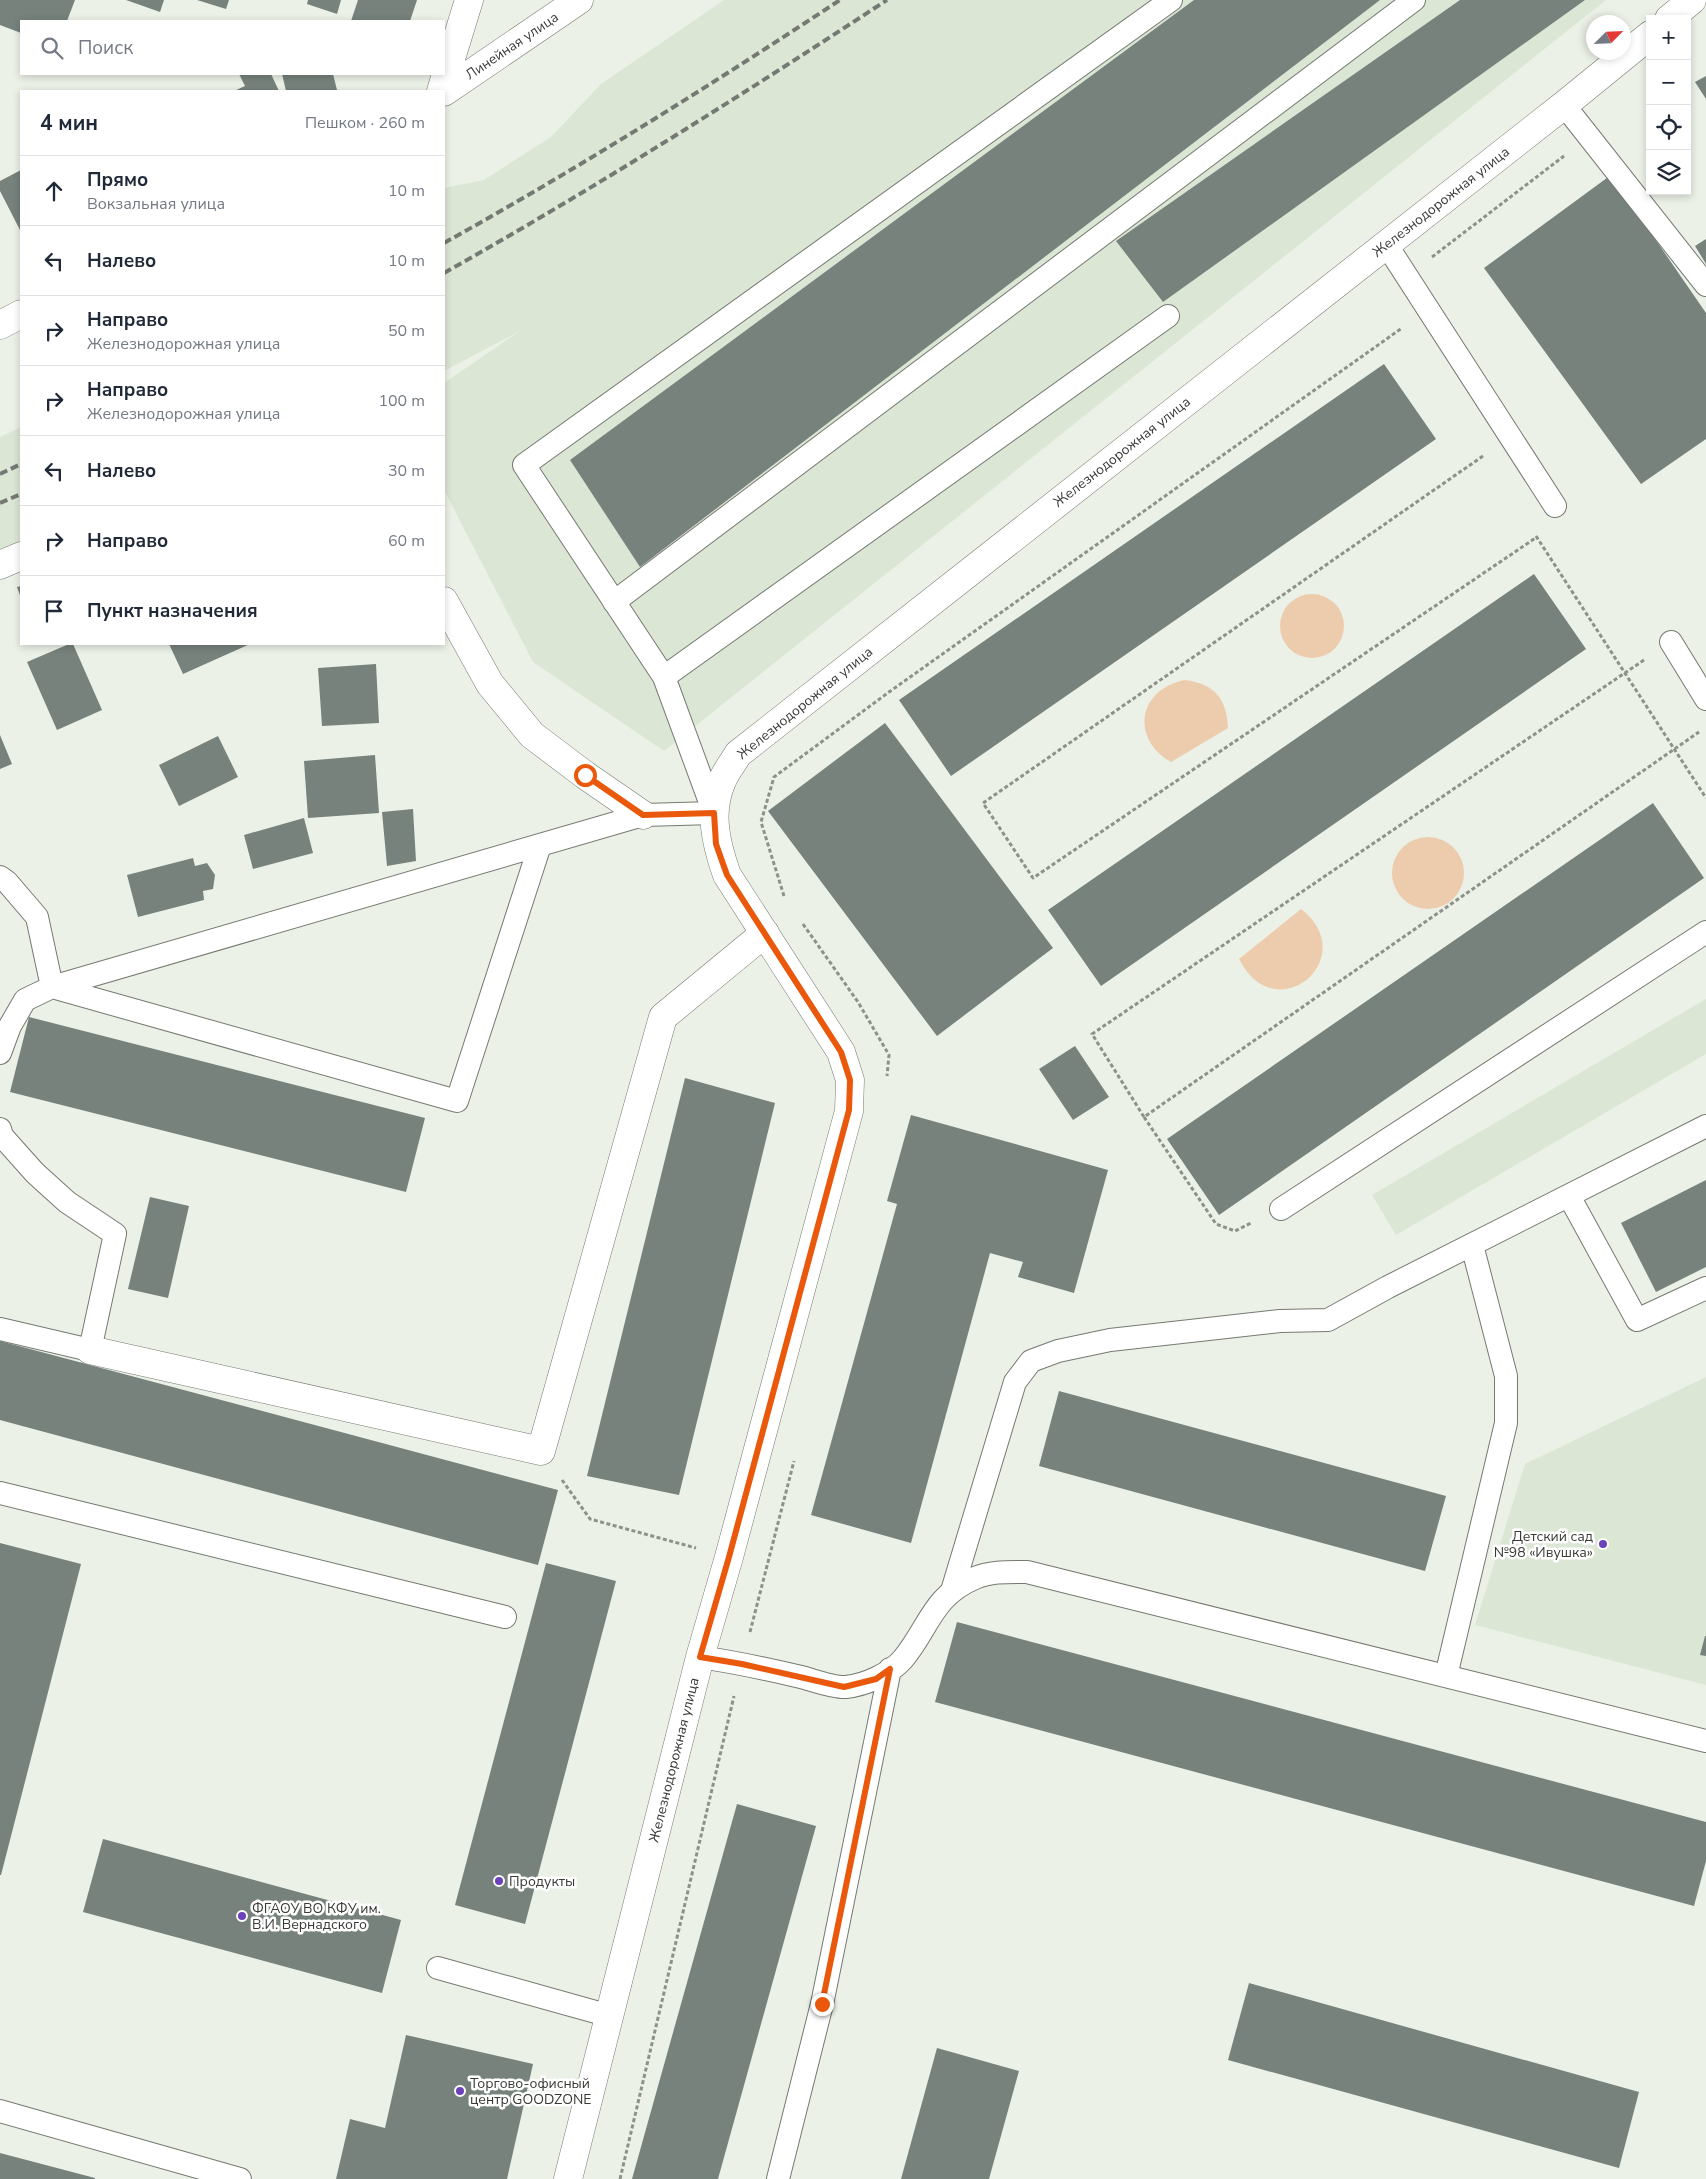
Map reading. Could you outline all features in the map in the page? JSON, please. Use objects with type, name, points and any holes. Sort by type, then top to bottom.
[{"type":"street","points":[[443,90],[469,0]]},
{"type":"street","name":"Линейная улица","points":[[445,90],[579,0]]},
{"type":"street","points":[[1674,15],[1692,0]]},
{"type":"street","name":"Железнодорожная улица","points":[[568,2179],[700,1657],[729,1557],[849,1110],[850,1080],[841,1052],[727,875],[716,844],[714,813],[722,781],[738,754],[1564,105],[1646,38]]},
{"type":"street","points":[[0,325],[20,315]]},
{"type":"street","points":[[0,565],[20,556]]},
{"type":"street","points":[[445,603],[490,684],[532,735],[643,815]]},
{"type":"street","points":[[90,1350],[541,1451],[663,1016],[765,934]]},
{"type":"lane","points":[[0,1053],[10,1026],[25,1000],[52,987],[643,815],[714,813],[664,677],[524,465],[1171,0]]},
{"type":"lane","points":[[614,602],[1414,0]]},
{"type":"lane","points":[[1564,105],[1706,285]]},
{"type":"lane","points":[[1386,244],[1556,506]]},
{"type":"lane","points":[[664,677],[1168,316]]},
{"type":"lane","points":[[1671,642],[1706,699]]},
{"type":"lane","points":[[52,987],[457,1101],[540,845]]},
{"type":"lane","points":[[0,877],[7,882],[37,917],[52,987]]},
{"type":"lane","points":[[1282,1209],[1706,932]]},
{"type":"lane","points":[[952,1591],[1015,1382],[1031,1361],[1058,1351],[1110,1340],[1280,1321],[1328,1320],[1706,1126]]},
{"type":"lane","points":[[0,1129],[2,1136],[35,1173],[60,1196],[115,1234],[90,1350],[0,1330]]},
{"type":"lane","points":[[1569,1196],[1637,1320],[1706,1288]]},
{"type":"lane","points":[[1446,1676],[1506,1424],[1506,1376],[1472,1245]]},
{"type":"lane","points":[[0,1494],[505,1617]]},
{"type":"lane","points":[[700,1657],[742,1664],[844,1687],[876,1679],[902,1660],[921,1634],[933,1610],[952,1591],[975,1578],[992,1573],[1000,1571],[1027,1572],[1706,1741]]},
{"type":"lane","points":[[778,2179],[822,2004],[890,1669]]},
{"type":"lane","points":[[438,1968],[610,2016]]},
{"type":"lane","points":[[0,2111],[240,2179]]},
{"type":"path","points":[[786,899],[761,822],[774,777],[889,692],[1402,327]]},
{"type":"path","points":[[1483,456],[983,803],[1033,878],[1537,537]]},
{"type":"path","points":[[1282,1209],[1234,1231],[1216,1224],[1144,1117],[1092,1034],[1671,642]]},
{"type":"path","points":[[1144,1117],[1706,727]]},
{"type":"path","points":[[802,923],[858,1002],[889,1055],[886,1081]]},
{"type":"path","points":[[541,1451],[590,1519],[729,1557]]},
{"type":"path","points":[[620,2179],[742,1664]]},
{"type":"shaded area","points":[[724,0],[1606,0],[664,751],[533,662],[445,492],[445,382],[520,331],[445,370],[445,188],[484,180],[551,137],[601,84]]},
{"type":"shaded area","points":[[20,427],[20,546],[0,555],[0,437]]},
{"type":"shaded area","points":[[1312,594],[1324,596],[1335,603],[1342,614],[1344,626],[1342,638],[1335,649],[1324,656],[1312,658],[1300,656],[1289,649],[1282,638],[1280,626],[1282,614],[1289,603],[1300,596]]},
{"type":"shaded area","points":[[1185,680],[1204,685],[1217,694],[1225,708],[1228,728],[1171,762],[1158,752],[1149,741],[1145,728],[1145,716],[1149,704],[1157,693],[1169,685]]},
{"type":"shaded area","points":[[1428,837],[1448,843],[1458,853],[1464,873],[1458,893],[1448,903],[1428,909],[1408,903],[1398,893],[1392,873],[1398,853],[1408,843]]},
{"type":"shaded area","points":[[1301,909],[1318,928],[1323,947],[1318,965],[1307,979],[1291,988],[1273,989],[1255,980],[1239,959]]},
{"type":"shaded area","points":[[1706,999],[1706,1054],[1396,1235],[1372,1195]]},
{"type":"shaded area","name":"Детский сад №98 «Ивушка»","points":[[1706,1377],[1706,1685],[1475,1625],[1525,1464]]},
{"type":"building","points":[[0,0],[75,0],[67,20],[20,20],[20,33],[0,25]]},
{"type":"building","points":[[126,0],[164,0],[160,12]]},
{"type":"building","points":[[197,0],[229,0],[226,9]]},
{"type":"building","points":[[308,0],[341,0],[337,14],[307,4]]},
{"type":"building","points":[[358,0],[417,0],[410,20],[351,20]]},
{"type":"building","points":[[1194,0],[1380,0],[640,567],[570,460]]},
{"type":"building","points":[[1460,0],[1585,0],[1163,302],[1116,241]]},
{"type":"building","points":[[240,75],[271,75],[279,90],[236,90],[245,86]]},
{"type":"building","points":[[282,75],[333,75],[337,90],[286,90]]},
{"type":"building","points":[[1706,76],[1706,99],[1695,82]]},
{"type":"building","points":[[20,171],[20,230],[0,191],[0,181]]},
{"type":"building","points":[[1611,175],[1706,313],[1706,439],[1641,484],[1484,268]]},
{"type":"building","points":[[1706,239],[1706,264],[1695,246]]},
{"type":"building","points":[[1384,364],[1436,439],[951,776],[899,700]]},
{"type":"building","points":[[1534,574],[1586,649],[1101,986],[1048,910]]},
{"type":"building","points":[[67,645],[73,645],[102,710],[57,730],[27,662]]},
{"type":"building","points":[[169,645],[248,645],[183,674]]},
{"type":"building","points":[[376,664],[379,723],[322,726],[318,668]]},
{"type":"building","points":[[885,723],[1053,948],[937,1036],[768,811]]},
{"type":"building","points":[[0,735],[12,764],[0,769]]},
{"type":"building","points":[[218,736],[238,777],[179,806],[159,765]]},
{"type":"building","points":[[375,755],[379,813],[308,818],[304,761]]},
{"type":"building","points":[[1653,803],[1704,878],[1219,1215],[1167,1139]]},
{"type":"building","points":[[413,809],[416,861],[387,866],[382,812]]},
{"type":"building","points":[[304,818],[313,853],[253,869],[244,835]]},
{"type":"building","points":[[193,858],[195,866],[207,863],[215,875],[213,889],[203,891],[204,900],[138,917],[127,875]]},
{"type":"building","points":[[29,1017],[425,1118],[406,1192],[10,1092]]},
{"type":"building","points":[[1075,1046],[1109,1097],[1073,1120],[1039,1069]]},
{"type":"building","points":[[685,1078],[775,1103],[679,1495],[587,1476]]},
{"type":"building","points":[[911,1115],[1108,1170],[1074,1293],[1018,1277],[1023,1262],[990,1253],[911,1543],[811,1515],[897,1204],[887,1201]]},
{"type":"building","points":[[1706,1180],[1706,1267],[1656,1292],[1621,1223]]},
{"type":"building","points":[[150,1197],[189,1206],[168,1298],[128,1289]]},
{"type":"building","points":[[0,1341],[558,1490],[538,1565],[0,1420]]},
{"type":"building","points":[[1059,1391],[1446,1496],[1425,1571],[1039,1466]]},
{"type":"building","points":[[0,1543],[81,1564],[1,1875],[0,1875]]},
{"type":"building","points":[[546,1563],[616,1581],[525,1924],[455,1905]]},
{"type":"building","points":[[957,1622],[1706,1822],[1706,1861],[1694,1906],[935,1702]]},
{"type":"building","points":[[1706,1636],[1706,1656],[1700,1655]]},
{"type":"building","points":[[737,1804],[816,1826],[718,2179],[632,2179]]},
{"type":"building","name":"ФГАОУ ВО КФУ им. В.И. Вернадского","points":[[103,1839],[401,1920],[382,1993],[83,1912]]},
{"type":"building","points":[[1249,1983],[1639,2092],[1619,2168],[1228,2060]]},
{"type":"building","name":"Торгово-офисный центр GOODZONE","points":[[406,2035],[533,2064],[507,2179],[336,2179],[350,2119],[385,2128]]},
{"type":"building","points":[[937,2048],[1019,2071],[989,2179],[901,2179]]},
{"type":"building","points":[[0,2153],[95,2178],[95,2179],[0,2179]]},
{"type":"railway","points":[[445,242],[644,125],[840,0]]},
{"type":"railway","points":[[445,272],[557,208],[668,140],[887,0]]},
{"type":"railway","points":[[0,474],[20,464]]},
{"type":"railway","points":[[0,503],[20,494]]},
{"type":"place","name":"Детский сад №98 «Ивушка»","points":[[1603,1544]]},
{"type":"place","name":"Продукты","points":[[499,1881]]},
{"type":"place","name":"ФГАОУ ВО КФУ им. В.И. Вернадского","points":[[242,1916]]},
{"type":"place","name":"Торгово-офисный центр GOODZONE","points":[[460,2091]]},
{"type":"route","points":[[585,775],[643,815],[714,813],[716,844],[727,875],[841,1052],[850,1080],[849,1110],[729,1557],[700,1657],[742,1664],[844,1687],[876,1679],[890,1669],[822,2004]]}]
